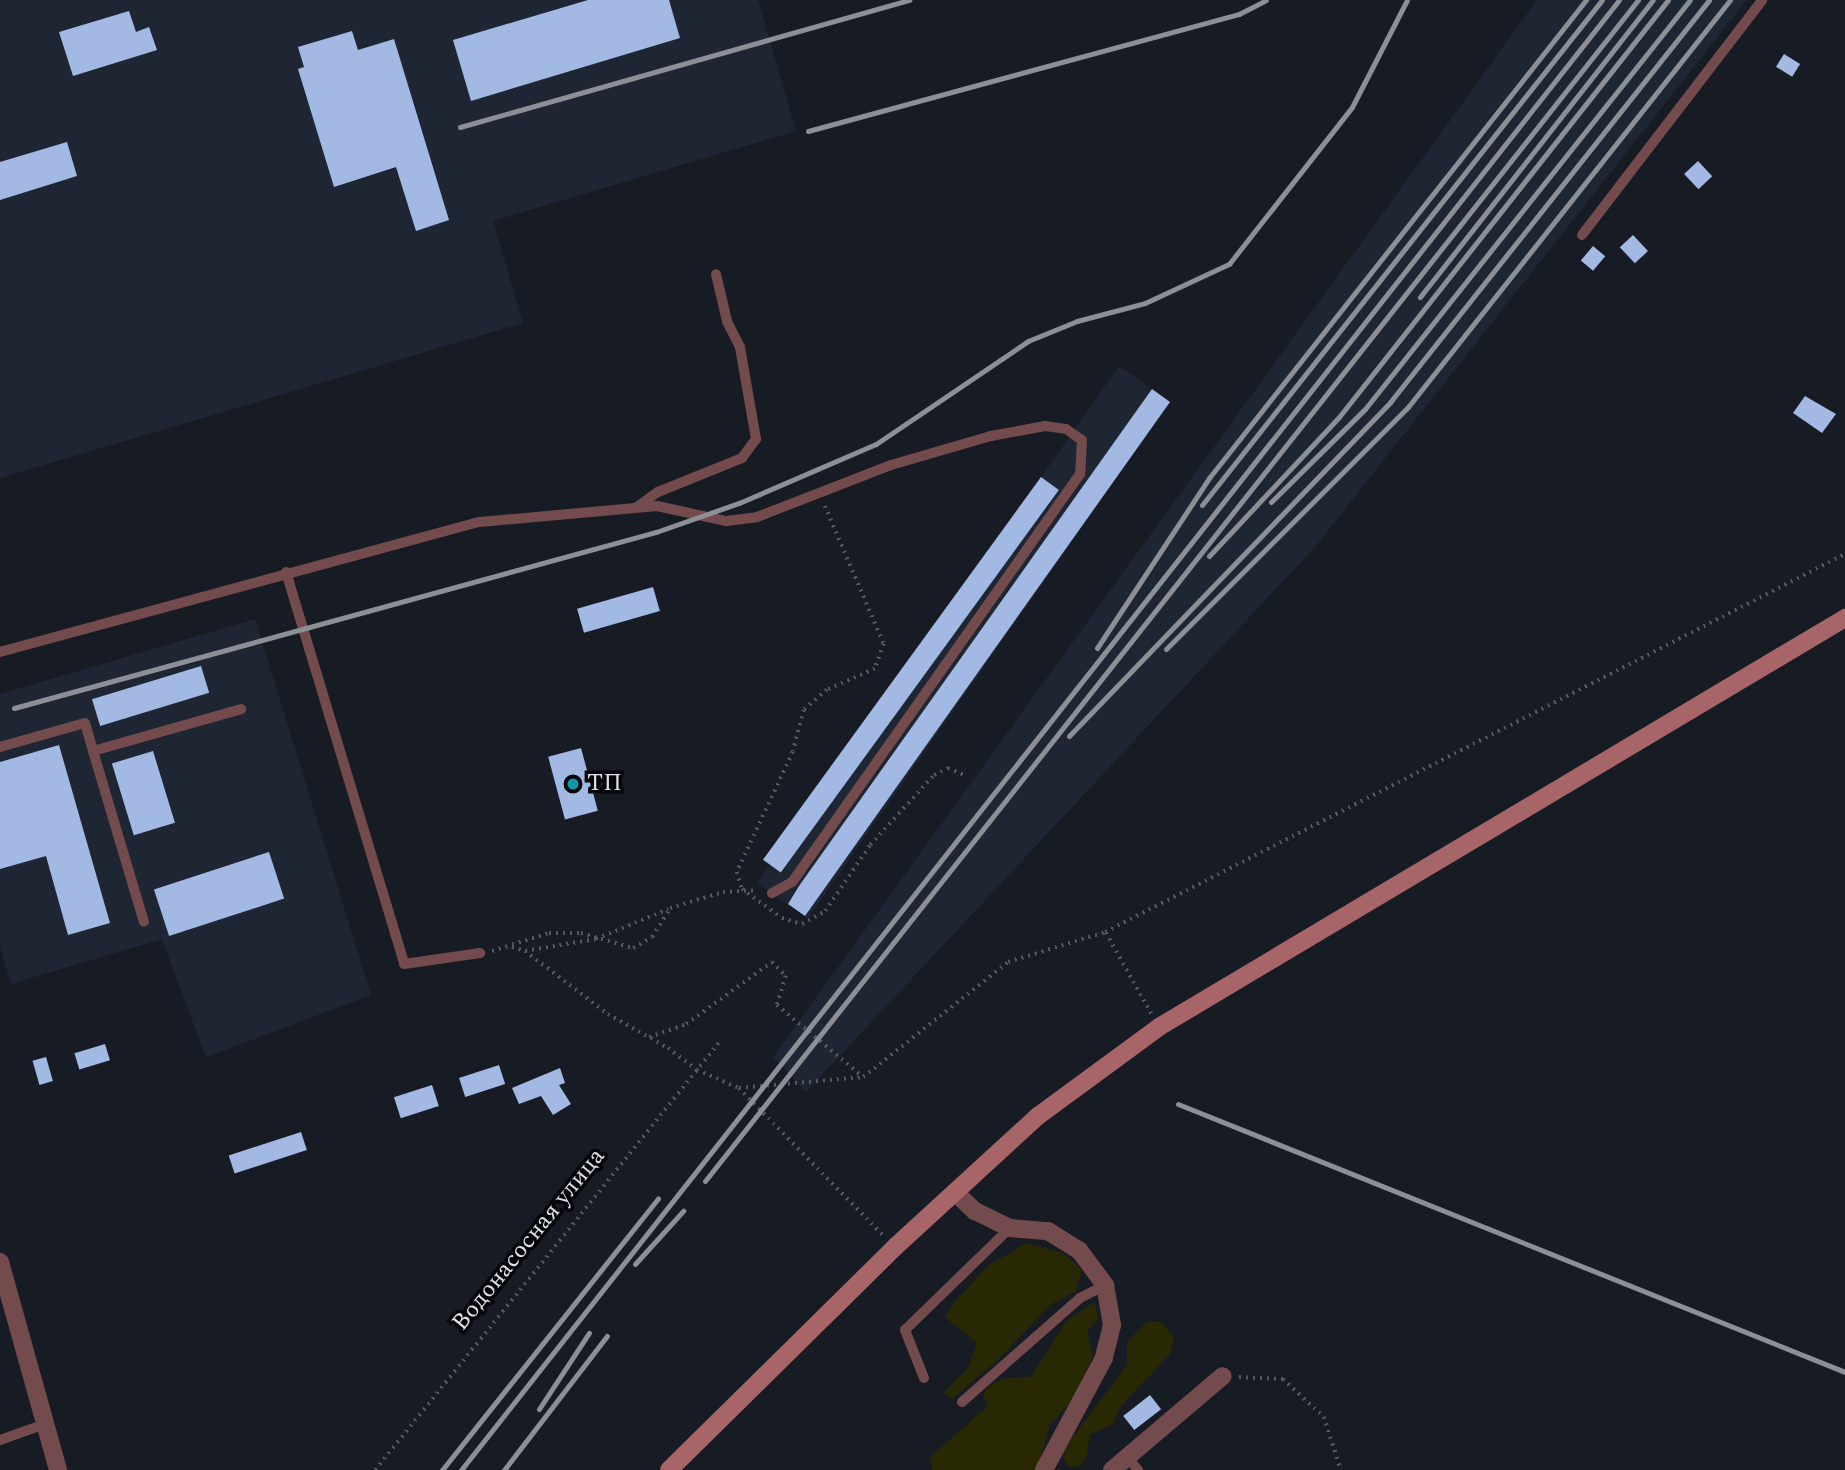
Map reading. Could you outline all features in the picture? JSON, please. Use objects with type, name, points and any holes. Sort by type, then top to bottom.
[{"type":"street","points":[[669,1470],[895,1247],[1038,1116],[1159,1027],[1845,618]]},
{"type":"street","points":[[955,1192],[975,1211],[1010,1228],[1048,1231],[1079,1250],[1104,1285],[1112,1325],[1104,1358],[1044,1470]]},
{"type":"street","points":[[0,1262],[7,1310],[46,1424],[58,1470]]},
{"type":"street","points":[[1112,1470],[1132,1463],[1223,1376]]},
{"type":"lane","points":[[1582,235],[1762,0]]},
{"type":"lane","points":[[637,507],[658,492],[742,458],[755,439],[755,416],[740,347],[727,321],[716,274]]},
{"type":"lane","points":[[0,652],[286,572],[479,522],[657,506],[726,521],[757,517],[891,465],[991,436],[1045,426],[1066,429],[1082,440],[1080,474],[792,883],[772,892]]},
{"type":"lane","points":[[286,572],[404,964],[480,953]]},
{"type":"lane","points":[[93,751],[241,709]]},
{"type":"lane","points":[[0,747],[85,723],[144,922]]},
{"type":"lane","points":[[924,1378],[905,1330],[1010,1228]]},
{"type":"lane","points":[[962,1402],[1080,1298],[1104,1285]]},
{"type":"lane","points":[[0,1440],[46,1424]]},
{"type":"path","points":[[819,493],[884,644],[874,669],[827,690],[804,710],[793,752],[737,872],[741,888],[782,918],[802,924],[825,911],[870,845],[934,775],[948,768],[967,776]]},
{"type":"path","points":[[739,1088],[863,1077],[1008,962],[1105,932],[1845,554]]},
{"type":"path","points":[[525,951],[596,939],[670,908],[741,888],[772,892]]},
{"type":"path","points":[[480,953],[509,947],[549,933],[596,939],[633,948],[652,937],[670,908]]},
{"type":"path","points":[[1105,932],[1159,1027]]},
{"type":"path","points":[[509,947],[525,951],[608,1014],[649,1037],[697,1070],[739,1088],[895,1247]]},
{"type":"path","points":[[649,1037],[686,1024],[772,962],[786,976],[777,1005],[863,1077]]},
{"type":"path","name":"Водонасосная улица","points":[[375,1470],[721,1040]]},
{"type":"path","points":[[1223,1376],[1283,1379],[1324,1417],[1341,1470]]},
{"type":"shaded area","points":[[0,0],[758,0],[796,131],[493,221],[523,323],[0,478]]},
{"type":"shaded area","points":[[1537,0],[1747,0],[1315,547],[806,1092],[773,1057]]},
{"type":"shaded area","points":[[1119,366],[1170,402],[808,918],[757,883]]},
{"type":"shaded area","points":[[255,619],[371,995],[206,1057],[162,939],[11,984],[0,947],[0,694]]},
{"type":"shaded area","points":[[1027,1243],[1063,1253],[1082,1270],[1076,1291],[1050,1305],[998,1360],[952,1399],[944,1393],[969,1366],[977,1343],[945,1317],[954,1302],[989,1265]]},
{"type":"shaded area","points":[[1095,1302],[1098,1319],[1087,1332],[1093,1355],[1075,1397],[1050,1425],[1037,1470],[932,1470],[930,1457],[988,1406],[983,1395],[989,1386],[1004,1378],[1031,1377],[1066,1321]]},
{"type":"shaded area","points":[[1148,1321],[1161,1322],[1174,1337],[1170,1354],[1121,1406],[1113,1424],[1090,1435],[1086,1459],[1079,1467],[1068,1466],[1062,1455],[1127,1365],[1127,1342]]},
{"type":"building","points":[[588,0],[669,0],[680,38],[471,101],[453,40]]},
{"type":"building","points":[[129,11],[136,32],[149,27],[157,50],[73,76],[59,32]]},
{"type":"building","points":[[352,31],[358,50],[394,39],[449,220],[416,231],[396,167],[334,187],[298,69],[304,67],[298,47]]},
{"type":"building","points":[[1784,54],[1800,64],[1792,77],[1776,67]]},
{"type":"building","points":[[67,142],[77,176],[0,200],[0,162]]},
{"type":"building","points":[[1698,161],[1712,176],[1698,189],[1684,174]]},
{"type":"building","points":[[1633,235],[1648,251],[1635,263],[1620,247]]},
{"type":"building","points":[[1593,246],[1605,256],[1593,271],[1581,261]]},
{"type":"building","points":[[1152,389],[1170,402],[805,916],[788,904],[799,886]]},
{"type":"building","points":[[1805,396],[1836,414],[1822,433],[1793,413]]},
{"type":"building","points":[[1041,477],[1059,490],[781,873],[763,860]]},
{"type":"building","points":[[653,587],[660,611],[584,633],[577,609]]},
{"type":"building","points":[[201,666],[209,693],[100,726],[92,699]]},
{"type":"building","points":[[59,745],[110,923],[68,935],[46,856],[0,869],[0,762]]},
{"type":"building","name":"ТП","points":[[581,748],[598,811],[565,820],[548,757]]},
{"type":"building","points":[[153,751],[175,823],[134,835],[112,764]]},
{"type":"building","points":[[269,852],[284,899],[169,936],[154,889]]},
{"type":"building","points":[[105,1044],[110,1060],[79,1070],[74,1053]]},
{"type":"building","points":[[46,1057],[53,1081],[39,1085],[33,1061]]},
{"type":"building","points":[[499,1065],[505,1084],[465,1097],[459,1078]]},
{"type":"building","points":[[560,1068],[565,1083],[559,1085],[571,1104],[553,1115],[541,1096],[519,1104],[512,1088]]},
{"type":"building","points":[[432,1085],[439,1106],[401,1118],[394,1097]]},
{"type":"building","points":[[301,1132],[307,1150],[235,1174],[229,1155]]},
{"type":"building","points":[[1150,1395],[1161,1409],[1134,1430],[1123,1416]]},
{"type":"railway","points":[[460,127],[909,0]]},
{"type":"railway","points":[[808,131],[1239,14],[1266,0]]},
{"type":"railway","points":[[14,708],[656,532],[739,503],[876,444],[1028,341],[1077,321],[1145,303],[1229,264],[1352,107],[1407,0]]},
{"type":"railway","points":[[1097,648],[1209,478],[1586,0]]},
{"type":"railway","points":[[1202,505],[1602,0]]},
{"type":"railway","points":[[461,1470],[1619,0]]},
{"type":"railway","points":[[705,1181],[1638,0]]},
{"type":"railway","points":[[1420,297],[1653,0]]},
{"type":"railway","points":[[1209,556],[1339,417],[1668,0]]},
{"type":"railway","points":[[1271,502],[1365,409],[1690,0]]},
{"type":"railway","points":[[1069,736],[1391,401],[1709,0]]},
{"type":"railway","points":[[1166,649],[1408,407],[1730,0]]},
{"type":"railway","points":[[1178,1104],[1845,1372]]},
{"type":"railway","points":[[442,1470],[658,1198]]},
{"type":"railway","points":[[635,1264],[683,1211]]},
{"type":"railway","points":[[539,1409],[589,1333]]},
{"type":"railway","points":[[504,1470],[607,1336]]},
{"type":"place","name":"ТП","points":[[573,784]]}]
